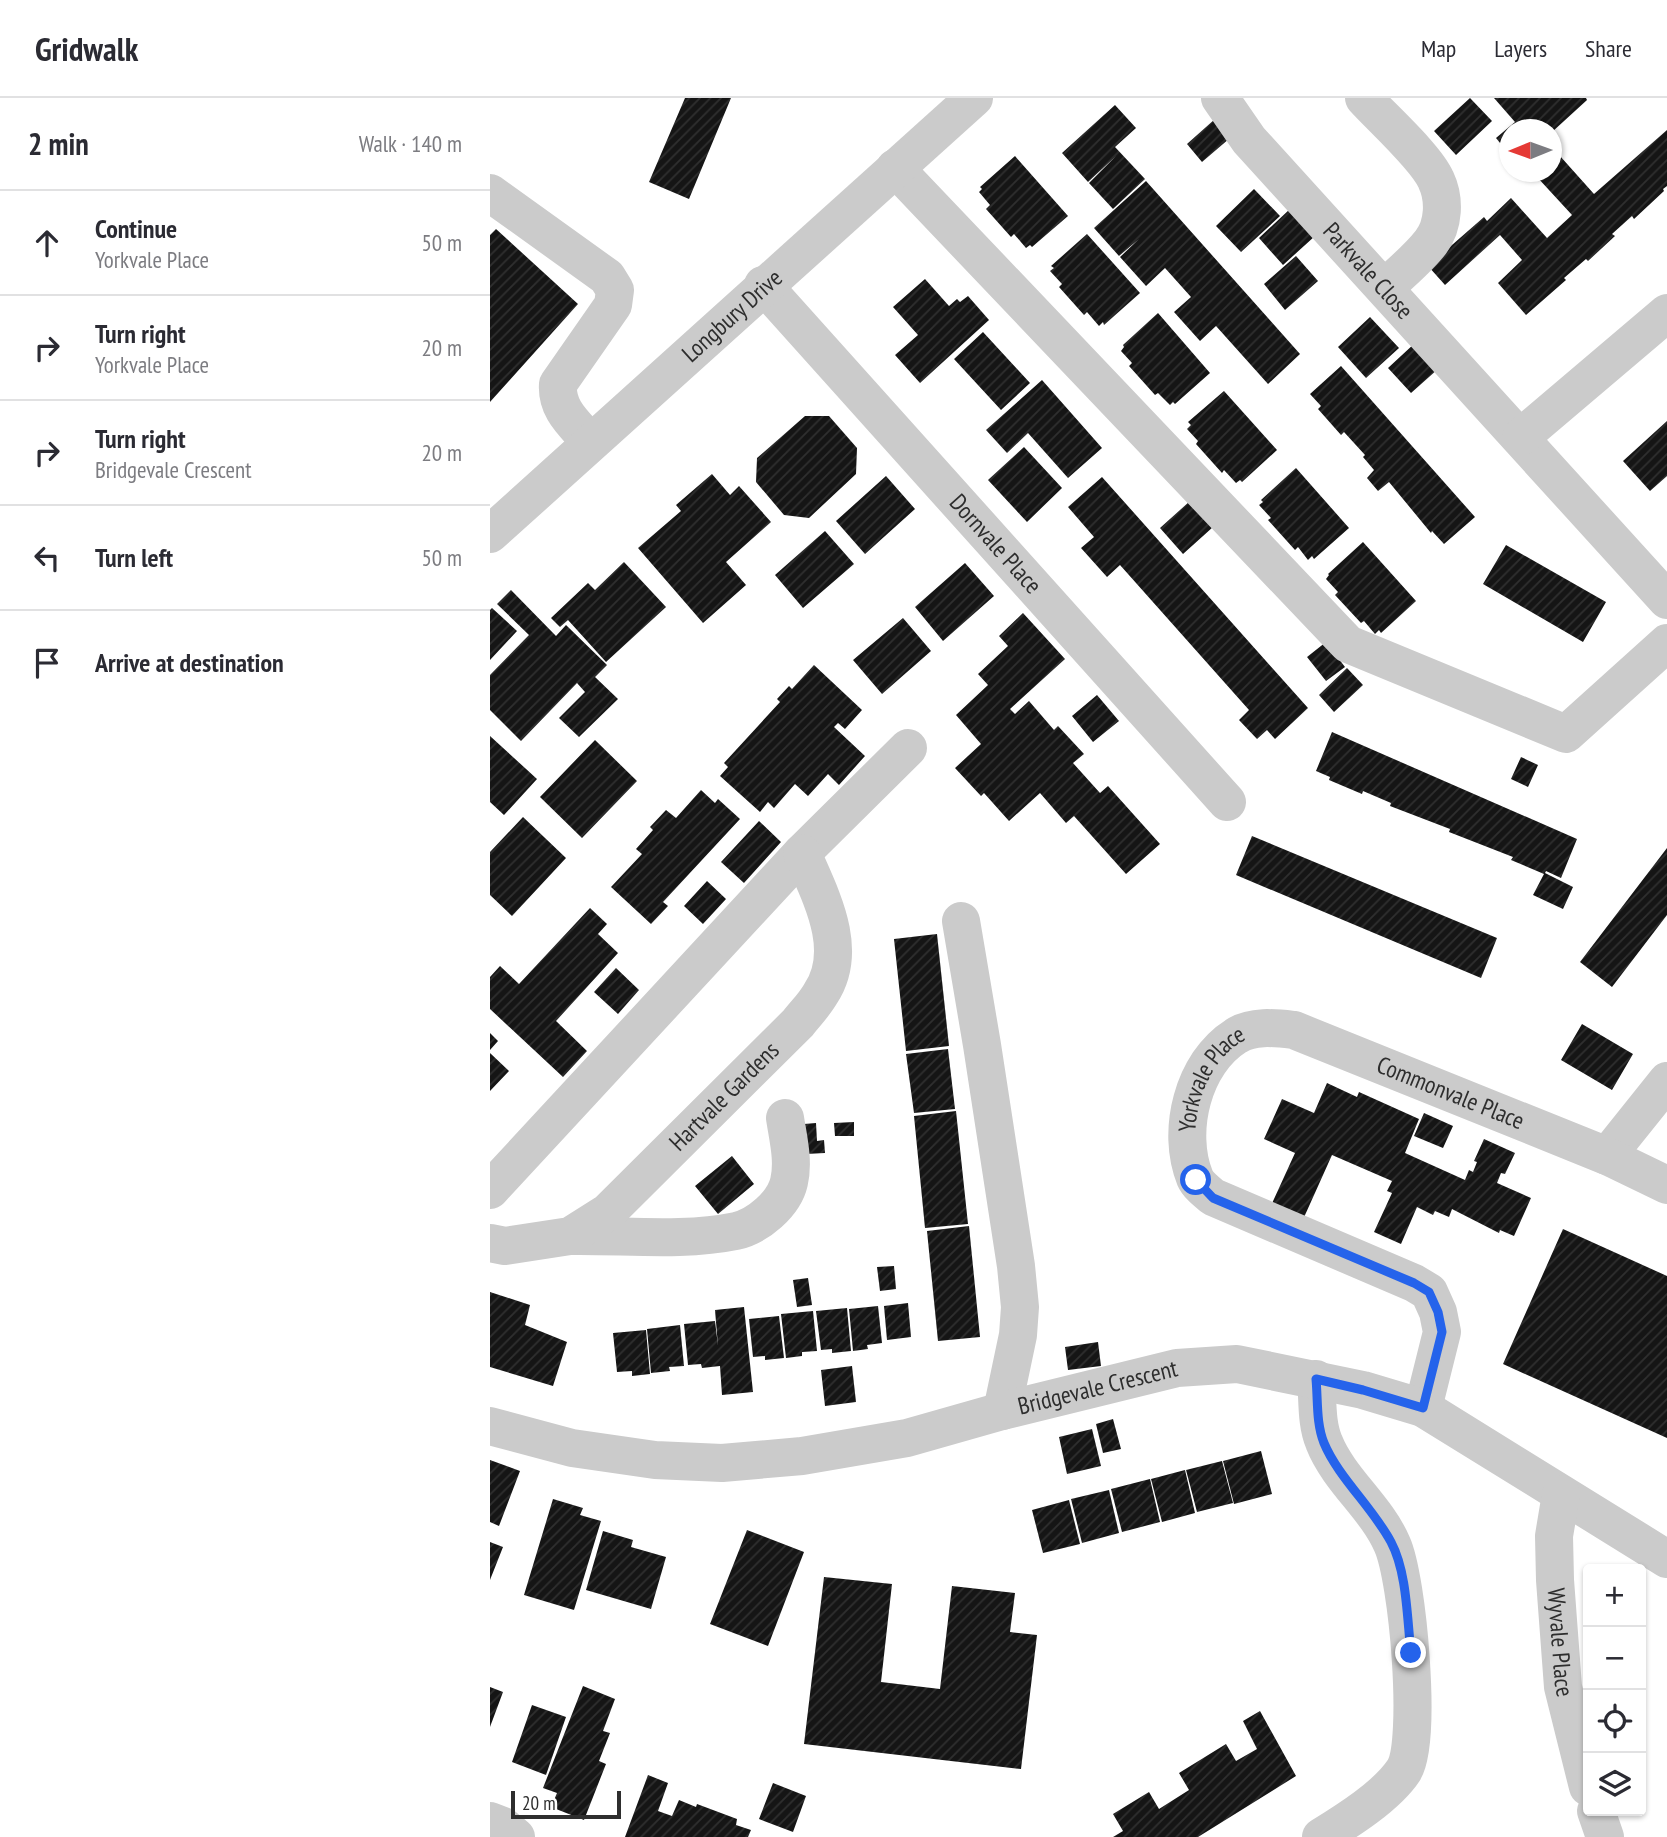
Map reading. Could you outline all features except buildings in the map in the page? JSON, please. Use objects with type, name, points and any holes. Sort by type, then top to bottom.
[{"type":"street","name":"Parkvale Close","points":[[1220,98],[1249,140],[1667,600]]},
{"type":"street","points":[[1364,98],[1424,163],[1436,179],[1441,198],[1442,216],[1432,240],[1385,288]]},
{"type":"street","name":"Longbury Drive","points":[[490,534],[895,168],[963,103]]},
{"type":"street","points":[[895,168],[1348,644],[1566,734],[1667,643]]},
{"type":"street","points":[[490,193],[607,277],[615,290],[612,305],[558,384],[557,396],[561,408],[590,442]]},
{"type":"street","name":"Dornvale Place","points":[[763,285],[1227,802]]},
{"type":"street","points":[[1521,437],[1667,313]]},
{"type":"street","points":[[490,1190],[802,853],[908,748]]},
{"type":"street","name":"Hartvale Gardens","points":[[490,1243],[505,1246],[570,1236],[608,1212],[798,1023],[823,991],[832,963],[833,933],[802,853]]},
{"type":"street","points":[[961,921],[993,1114],[1020,1307],[1018,1335],[1002,1411]]},
{"type":"street","name":"Yorkvale Place","points":[[1294,1030],[1265,1028],[1237,1035],[1214,1055],[1199,1080],[1187,1120],[1189,1155],[1196,1180],[1213,1198],[1414,1283],[1429,1292],[1438,1312],[1442,1332],[1423,1408]]},
{"type":"street","name":"Commonvale Place","points":[[1294,1030],[1607,1156],[1667,1185]]},
{"type":"street","points":[[1607,1156],[1667,1081]]},
{"type":"street","points":[[570,1236],[680,1236],[738,1230],[761,1219],[775,1206],[789,1183],[790,1152],[785,1118]]},
{"type":"street","name":"Bridgevale Crescent","points":[[490,1426],[572,1448],[655,1460],[722,1463],[802,1456],[907,1438],[1002,1411],[1177,1368],[1237,1364],[1363,1390],[1423,1408],[1664,1562]]},
{"type":"street","points":[[1316,1379],[1319,1426],[1324,1443],[1392,1544],[1404,1586],[1411,1653],[1411,1741],[1406,1768],[1394,1784],[1333,1830]]},
{"type":"street","name":"Wyvale Place","points":[[1561,1494],[1554,1536],[1563,1687],[1583,1767]]},
{"type":"street","points":[[1598,1816],[1605,1837]]},
{"type":"street","points":[[490,1821],[503,1826],[516,1837]]},
{"type":"route","points":[[1196,1180],[1213,1198],[1414,1283],[1429,1292],[1438,1312],[1442,1332],[1423,1408],[1316,1379],[1319,1426],[1324,1443],[1392,1544],[1404,1586],[1411,1653]]}]
